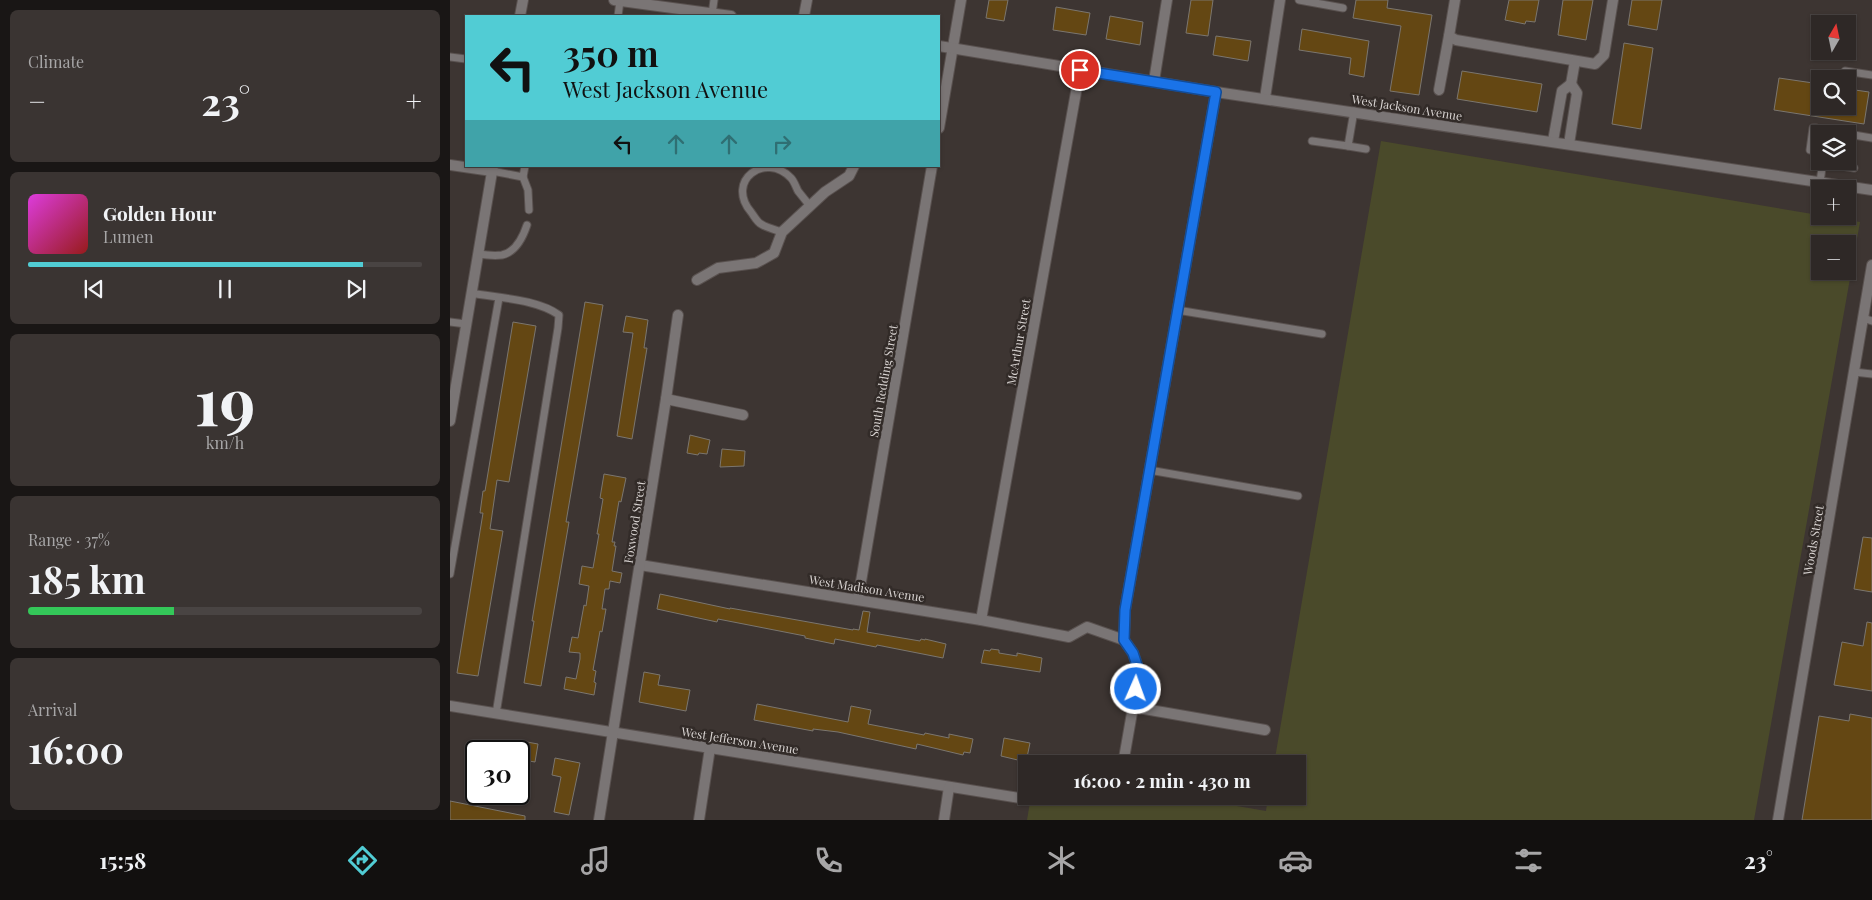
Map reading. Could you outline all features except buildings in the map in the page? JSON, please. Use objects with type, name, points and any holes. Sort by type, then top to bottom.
[{"type":"street","points":[[520,15],[523,0]]},
{"type":"street","points":[[617,0],[632,1],[692,14],[722,15]]},
{"type":"street","points":[[804,15],[807,0]]},
{"type":"street","points":[[940,122],[961,0]]},
{"type":"street","points":[[1154,81],[1167,0]]},
{"type":"street","points":[[1265,98],[1280,0]]},
{"type":"street","points":[[1439,90],[1454,0]]},
{"type":"street","points":[[1449,36],[1456,40],[1595,64],[1604,55],[1612,0]]},
{"type":"street","name":"West Jackson Avenue","points":[[940,46],[1216,92],[1354,111],[1811,181]]},
{"type":"street","points":[[1553,142],[1562,91],[1571,84],[1575,61]]},
{"type":"street","name":"McArthur Street","points":[[981,620],[1080,70]]},
{"type":"street","points":[[1570,144],[1577,93],[1571,84]]},
{"type":"street","points":[[1125,755],[1139,671],[1133,653],[1124,640],[1125,610],[1216,92]]},
{"type":"street","points":[[450,165],[465,166]]},
{"type":"street","points":[[450,421],[493,169],[472,167]]},
{"type":"street","points":[[696,280],[718,268],[756,263],[774,253],[782,232],[826,192],[849,176],[854,167]]},
{"type":"street","name":"South Redding Street","points":[[858,600],[932,167]]},
{"type":"street","name":"West Jackson Avenue","points":[[1856,188],[1872,190]]},
{"type":"street","name":"Woods Street","points":[[1778,820],[1854,372],[1868,320],[1872,265]]},
{"type":"street","name":"Foxwood Street","points":[[599,820],[678,315]]},
{"type":"street","points":[[666,399],[743,415]]},
{"type":"street","name":"West Madison Avenue","points":[[640,565],[981,620],[1069,637],[1087,627],[1124,640]]},
{"type":"street","name":"West Jefferson Avenue","points":[[450,706],[1018,798]]},
{"type":"street","points":[[1133,707],[1265,730]]},
{"type":"street","points":[[699,820],[710,748]]},
{"type":"street","points":[[944,820],[949,787]]},
{"type":"lane","points":[[617,0],[618,15]]},
{"type":"lane","points":[[712,14],[714,0]]},
{"type":"lane","points":[[1299,0],[1344,8]]},
{"type":"lane","points":[[450,57],[465,59]]},
{"type":"lane","points":[[1856,73],[1872,75]]},
{"type":"lane","points":[[1348,146],[1354,111]]},
{"type":"lane","points":[[1856,135],[1872,138]]},
{"type":"lane","points":[[1312,140],[1366,149]]},
{"type":"lane","points":[[524,167],[523,177],[528,190],[529,210]]},
{"type":"lane","points":[[782,232],[760,224],[744,204],[742,192],[747,176],[752,172],[772,167],[791,178],[810,206]]},
{"type":"lane","points":[[493,169],[523,177]]},
{"type":"lane","points":[[478,254],[503,255],[519,243],[527,225]]},
{"type":"lane","points":[[471,292],[550,308],[559,315],[496,714]]},
{"type":"lane","points":[[450,582],[499,298]]},
{"type":"lane","points":[[1177,310],[1322,334]]},
{"type":"lane","points":[[450,322],[466,324]]},
{"type":"lane","points":[[1854,372],[1872,374]]},
{"type":"lane","points":[[1149,470],[1298,496]]},
{"type":"shaded area","points":[[1381,141],[1811,214],[1811,225],[1856,225],[1856,221],[1860,222],[1856,245],[1856,235],[1811,235],[1811,280],[1850,280],[1754,820],[1027,820],[1030,805],[1231,805],[1266,811],[1267,805],[1306,805],[1306,755],[1276,755]]},
{"type":"route","points":[[1080,70],[1216,92],[1125,610],[1124,640],[1133,653],[1139,671],[1136,689]]}]
